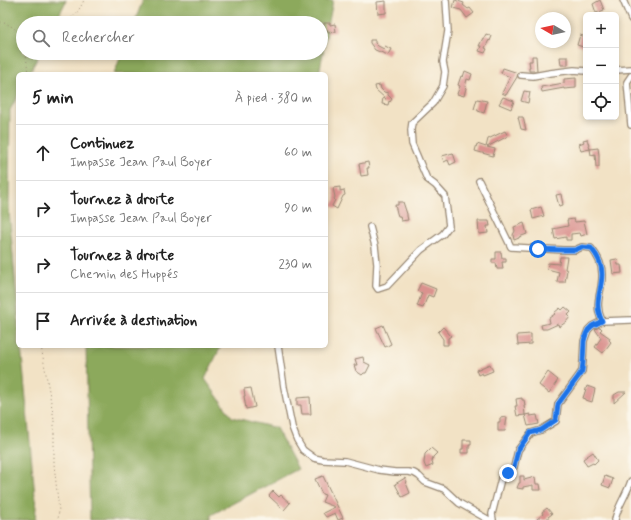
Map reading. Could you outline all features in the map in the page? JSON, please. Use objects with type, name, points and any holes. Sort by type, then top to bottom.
[{"type":"street","points":[[370,227],[377,264],[376,286],[378,289],[388,286],[421,250],[443,234],[449,226],[445,196],[427,179],[412,144],[411,130],[412,123],[433,103],[443,86],[446,72],[443,62],[448,31],[446,0]]},
{"type":"street","points":[[623,0],[631,19]]},
{"type":"street","points":[[619,70],[631,69]]},
{"type":"street","points":[[521,74],[533,76],[574,70],[583,71]]},
{"type":"street","points":[[631,76],[627,82],[631,125]]},
{"type":"street","points":[[479,181],[511,246],[563,250],[575,250],[582,247],[591,248],[597,256],[602,269],[598,310],[602,321]]},
{"type":"street","points":[[492,520],[492,514],[502,474],[512,471],[518,450],[530,433],[541,430],[556,420],[558,404],[582,371],[584,341],[588,330],[592,326],[602,321],[631,320]]},
{"type":"street","points":[[278,348],[292,427],[303,450],[314,458],[323,460],[345,461],[380,470],[414,473],[420,476],[425,482],[444,489],[460,503],[489,520]]},
{"type":"street","points":[[615,520],[616,513],[631,481]]},
{"type":"path","points":[[74,16],[79,11],[84,0]]},
{"type":"path","points":[[0,22],[6,23],[16,29]]},
{"type":"path","points":[[27,60],[28,72]]},
{"type":"path","points":[[41,348],[54,419],[54,464],[59,511],[58,520]]},
{"type":"green space","points":[[0,0],[66,0],[58,16],[16,16],[16,60],[36,60],[30,72],[16,72],[16,99],[10,110],[9,211],[16,290],[16,348],[21,348],[36,507],[35,520],[0,520]]},
{"type":"green space","points":[[143,0],[333,0],[328,26],[328,16],[137,16]]},
{"type":"green space","points":[[119,60],[322,60],[319,72],[115,72]]},
{"type":"green space","points":[[86,348],[220,348],[205,379],[232,417],[276,428],[298,469],[211,515],[211,520],[90,520]]},
{"type":"building","points":[[455,0],[464,3],[463,5],[468,9],[470,8],[474,13],[467,18],[461,10],[453,8]]},
{"type":"building","points":[[600,0],[604,10],[596,12],[593,4]]},
{"type":"building","points":[[386,1],[386,13],[378,14],[377,2]]},
{"type":"building","points":[[328,23],[330,23],[330,25],[335,24],[336,32],[328,33]]},
{"type":"building","points":[[486,34],[492,36],[485,48],[487,49],[485,53],[479,51],[481,46],[479,46]]},
{"type":"building","points":[[580,35],[583,36],[583,47],[577,45]]},
{"type":"building","points":[[370,40],[375,40],[375,43],[378,46],[384,49],[385,46],[391,49],[388,55],[375,50],[370,43]]},
{"type":"building","points":[[532,56],[536,56],[537,71],[529,71],[529,61],[532,61]]},
{"type":"building","points":[[560,57],[568,57],[568,65],[561,65]]},
{"type":"building","points":[[503,68],[518,73],[506,95],[502,93],[510,77],[501,73]]},
{"type":"building","points":[[465,71],[472,74],[470,80],[467,79],[464,96],[457,94],[461,76],[463,77]]},
{"type":"building","points":[[576,78],[576,88],[564,88],[542,92],[541,87],[564,83],[564,79]]},
{"type":"building","points":[[380,85],[381,89],[388,93],[392,99],[390,102],[389,101],[388,105],[382,104],[383,98],[386,99],[376,90],[375,86]]},
{"type":"building","points":[[524,91],[530,92],[528,103],[521,101]]},
{"type":"building","points":[[503,97],[514,101],[511,109],[499,104]]},
{"type":"building","points":[[477,99],[487,101],[484,113],[474,109]]},
{"type":"building","points":[[518,117],[523,117],[526,130],[521,129]]},
{"type":"building","points":[[505,131],[508,136],[487,147],[495,149],[493,156],[475,151],[477,144],[486,147],[488,139]]},
{"type":"building","points":[[587,139],[590,149],[581,151],[579,144],[584,142],[583,140]]},
{"type":"building","points":[[598,148],[599,167],[596,167],[595,154],[591,155],[590,149]]},
{"type":"building","points":[[453,153],[456,162],[450,165],[448,160],[444,162],[442,156]]},
{"type":"building","points":[[368,162],[368,175],[361,176],[359,164]]},
{"type":"building","points":[[340,187],[340,191],[344,190],[345,195],[343,196],[337,209],[332,206],[335,200],[333,188]]},
{"type":"building","points":[[561,194],[563,205],[559,206],[556,195]]},
{"type":"building","points":[[398,202],[403,202],[408,220],[401,221],[400,216],[398,216],[395,205],[398,205]]},
{"type":"building","points":[[541,207],[544,216],[533,219],[531,210]]},
{"type":"building","points":[[574,219],[575,222],[584,221],[587,234],[581,236],[580,233],[571,234],[571,240],[566,240],[566,237],[555,239],[553,229],[568,226],[567,220]]},
{"type":"building","points":[[478,221],[489,221],[490,226],[487,226],[488,233],[479,234]]},
{"type":"building","points":[[524,223],[527,234],[514,240],[514,227]]},
{"type":"building","points":[[496,252],[501,252],[502,258],[506,258],[506,262],[502,262],[503,269],[497,269],[496,263],[492,263],[492,259],[496,259]]},
{"type":"building","points":[[560,257],[567,257],[565,282],[557,282],[559,272],[547,269],[548,263],[559,264]]},
{"type":"building","points":[[617,259],[618,265],[621,265],[622,273],[613,274],[611,260]]},
{"type":"building","points":[[421,283],[436,289],[433,297],[428,295],[423,308],[417,306],[422,293],[417,291]]},
{"type":"building","points":[[565,307],[571,312],[568,315],[570,317],[566,322],[559,327],[558,324],[547,329],[542,329],[541,325],[550,323],[549,318],[560,308],[562,310]]},
{"type":"building","points":[[383,325],[391,344],[385,347],[376,328]]},
{"type":"building","points":[[443,327],[451,336],[448,338],[448,345],[443,345],[443,339],[438,332]]},
{"type":"building","points":[[600,327],[602,329],[600,331],[610,338],[609,340],[611,342],[603,353],[595,347],[601,338],[595,329]]},
{"type":"building","points":[[531,334],[531,344],[518,345],[517,335]]},
{"type":"building","points":[[363,357],[364,362],[370,365],[366,373],[362,375],[356,371],[354,365],[357,365],[355,359]]},
{"type":"building","points":[[490,364],[493,371],[483,375],[482,373],[478,375],[476,370]]},
{"type":"building","points":[[548,372],[558,380],[549,393],[539,385]]},
{"type":"building","points":[[587,386],[595,389],[592,402],[583,398]]},
{"type":"building","points":[[251,388],[255,407],[246,409],[244,389]]},
{"type":"building","points":[[619,392],[626,392],[614,403],[614,395]]},
{"type":"building","points":[[310,397],[311,414],[302,414],[301,405],[297,405],[297,398]]},
{"type":"building","points":[[522,398],[525,405],[525,415],[517,416],[515,406],[517,406],[516,399]]},
{"type":"building","points":[[530,414],[530,416],[537,415],[539,424],[528,426],[525,415]]},
{"type":"building","points":[[507,417],[505,431],[498,431],[498,422],[500,422],[500,418]]},
{"type":"building","points":[[463,440],[471,440],[471,445],[469,445],[469,453],[461,453],[461,449],[463,449]]},
{"type":"building","points":[[431,448],[437,453],[433,457],[433,465],[426,468],[424,463],[425,454]]},
{"type":"building","points":[[593,452],[598,460],[594,464],[593,463],[587,466],[583,459]]},
{"type":"building","points":[[323,476],[343,518],[338,520],[335,513],[326,517],[323,513],[335,507],[322,502],[325,495],[322,494],[315,479]]},
{"type":"building","points":[[520,476],[524,476],[524,480],[535,477],[536,484],[540,484],[541,490],[533,490],[533,485],[523,487],[523,489],[517,488],[520,483]]},
{"type":"building","points":[[605,476],[613,479],[610,488],[602,485]]},
{"type":"building","points":[[405,478],[410,493],[402,497],[395,484]]},
{"type":"building","points":[[273,491],[279,497],[281,495],[290,503],[284,510],[269,496]]},
{"type":"building","points":[[547,508],[552,514],[548,517],[548,520],[536,520],[543,514],[542,512]]},
{"type":"route","points":[[508,473],[512,471],[518,450],[530,433],[541,430],[556,420],[558,404],[582,371],[583,347],[586,334],[592,326],[602,321],[598,310],[598,300],[602,269],[597,256],[591,248],[582,247],[575,250],[538,249]]}]
